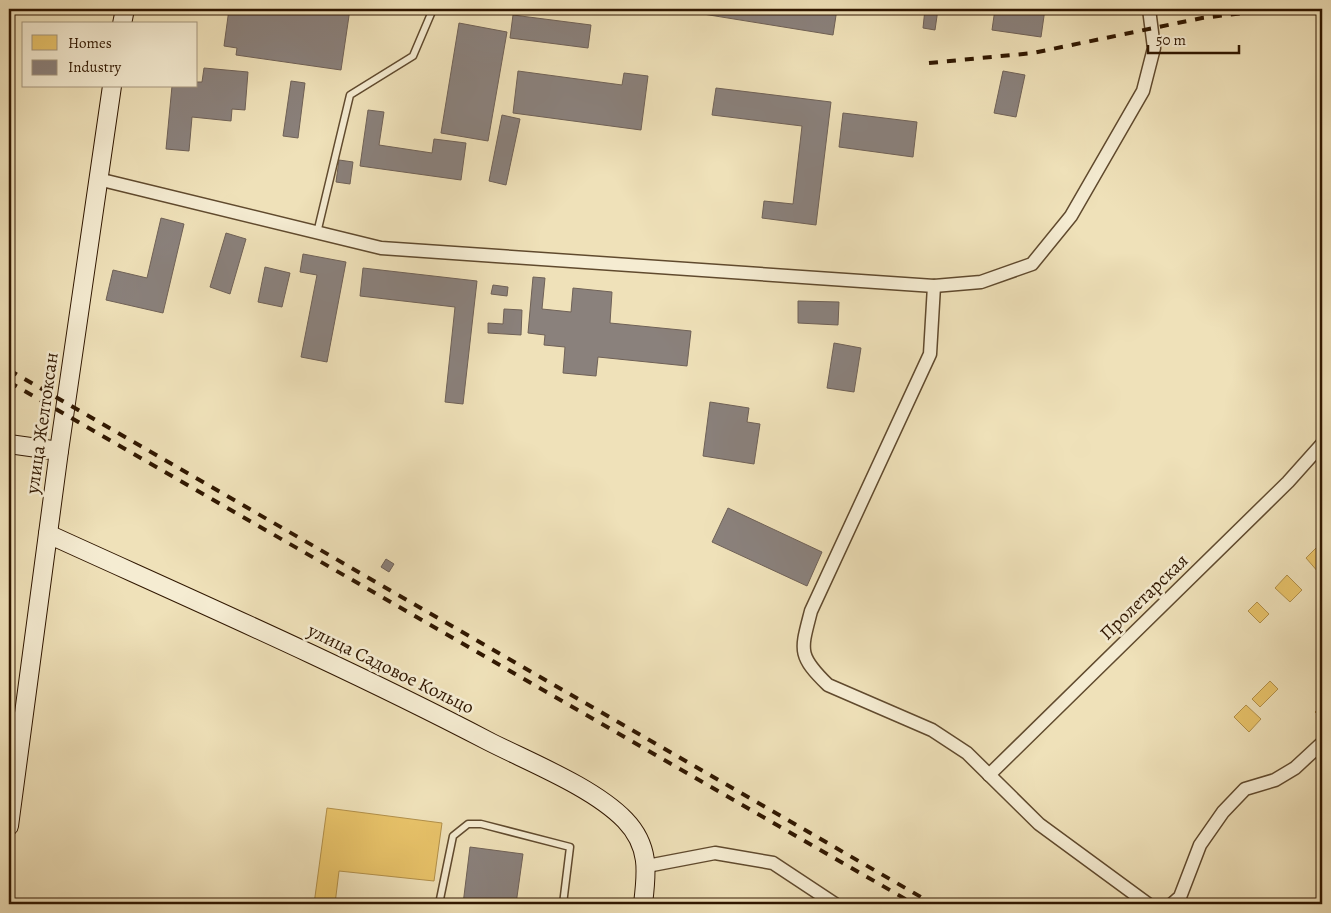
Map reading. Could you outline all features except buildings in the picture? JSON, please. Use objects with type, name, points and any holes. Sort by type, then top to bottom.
[{"type":"street","points":[[122,22],[125,9]]},
{"type":"street","points":[[98,179],[381,248],[934,286],[981,282],[1032,264],[1071,216],[1143,91],[1154,48],[1149,9]]},
{"type":"street","name":"улица Желтоксан","points":[[9,826],[59,451],[112,88]]},
{"type":"street","points":[[934,286],[930,354],[811,611],[802,647],[811,666],[828,685],[932,730],[967,753],[1039,824],[1148,904]]},
{"type":"street","points":[[9,444],[59,451]]},
{"type":"street","name":"Пролетарская","points":[[989,775],[1288,482],[1322,444]]},
{"type":"street","name":"улица Садовое Кольцо","points":[[48,534],[393,692],[592,794],[625,820],[640,841],[647,866],[643,904]]},
{"type":"street","points":[[1172,904],[1180,897],[1184,890],[1200,845],[1223,812],[1245,789],[1274,780],[1295,768],[1322,743]]},
{"type":"street","points":[[647,866],[715,853],[772,864],[835,904]]},
{"type":"lane","points":[[317,233],[350,95],[413,56],[433,9]]},
{"type":"lane","points":[[439,904],[453,836],[468,824],[481,824],[570,847],[563,904]]},
{"type":"railway","points":[[929,63],[1033,53],[1202,18],[1276,9]]},
{"type":"railway","points":[[9,370],[933,904]]},
{"type":"railway","points":[[9,382],[914,904]]}]
